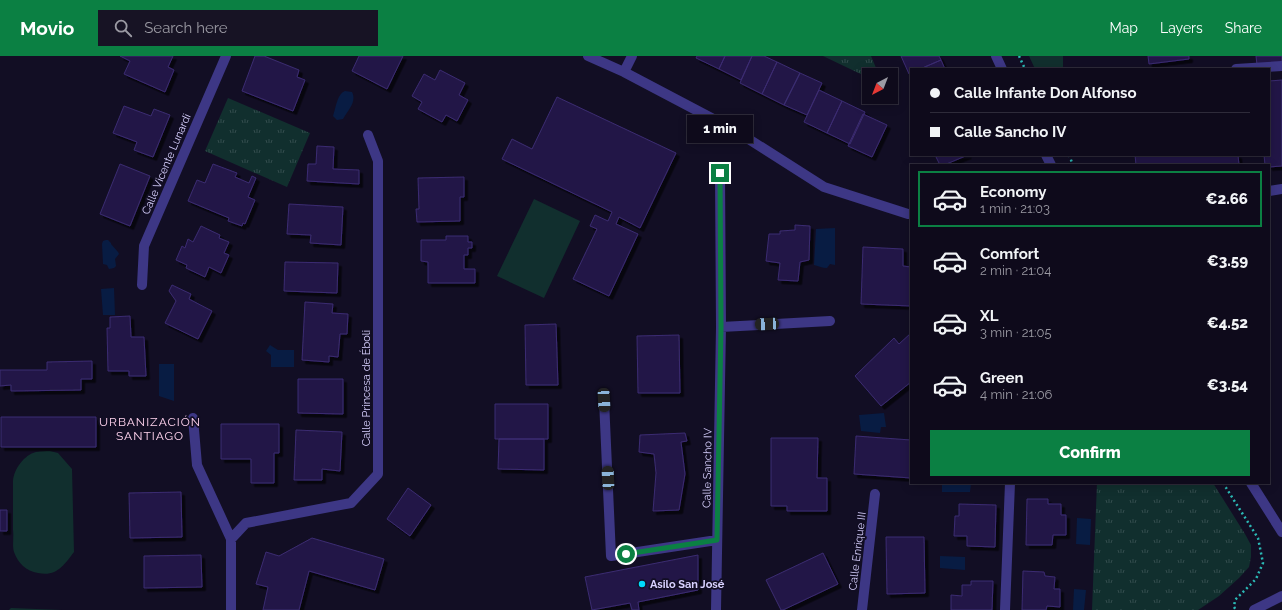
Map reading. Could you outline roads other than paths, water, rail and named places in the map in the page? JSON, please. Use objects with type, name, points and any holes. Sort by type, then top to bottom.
[{"type":"street","name":"Calle Vicente Lunardi","points":[[142,284],[144,246],[226,56]]},
{"type":"street","points":[[588,56],[624,72],[736,130],[824,187],[910,214]]},
{"type":"street","points":[[624,72],[632,56]]},
{"type":"street","points":[[996,56],[1002,68]]},
{"type":"street","points":[[1251,68],[1282,66]]},
{"type":"street","name":"Calle Princesa de Éboli","points":[[231,539],[246,523],[351,504],[378,474],[378,161],[368,135]]},
{"type":"street","name":"Calle Sancho IV","points":[[716,610],[721,327],[720,173]]},
{"type":"street","points":[[1270,191],[1282,189]]},
{"type":"street","points":[[721,327],[830,321]]},
{"type":"street","points":[[604,400],[611,556],[717,540]]},
{"type":"street","points":[[193,418],[197,465],[231,539],[230,610]]},
{"type":"street","points":[[1005,610],[1010,484]]},
{"type":"street","points":[[1252,484],[1282,532]]},
{"type":"street","name":"Calle Enrique III","points":[[862,610],[875,494]]},
{"type":"street","points":[[1254,610],[1282,596]]},
{"type":"water","points":[[345,91],[352,92],[353,103],[343,119],[337,120],[333,116],[338,98]]},
{"type":"water","points":[[835,228],[835,265],[830,264],[827,268],[814,265],[816,229]]},
{"type":"water","points":[[106,240],[111,243],[119,254],[115,259],[116,266],[109,269],[107,265],[103,264],[102,244],[103,241]]},
{"type":"water","points":[[114,288],[115,315],[103,315],[101,289]]},
{"type":"water","points":[[270,345],[278,350],[294,350],[294,367],[271,367],[271,355],[266,351]]},
{"type":"water","points":[[159,364],[174,364],[174,401],[159,396]]},
{"type":"water","points":[[884,413],[886,427],[881,427],[880,433],[861,431],[859,415]]},
{"type":"water","points":[[942,484],[971,484],[970,492],[942,492]]},
{"type":"water","points":[[1077,518],[1091,519],[1090,545],[1076,544]]},
{"type":"water","points":[[940,556],[965,557],[965,570],[940,568]]},
{"type":"water","points":[[1074,589],[1086,590],[1084,610],[1073,610]]},
{"type":"place","name":"Asilo San José","points":[[642,584]]},
{"type":"district","name":"URBANIZACIÓN SANTIAGO","points":[[150,429]]}]
